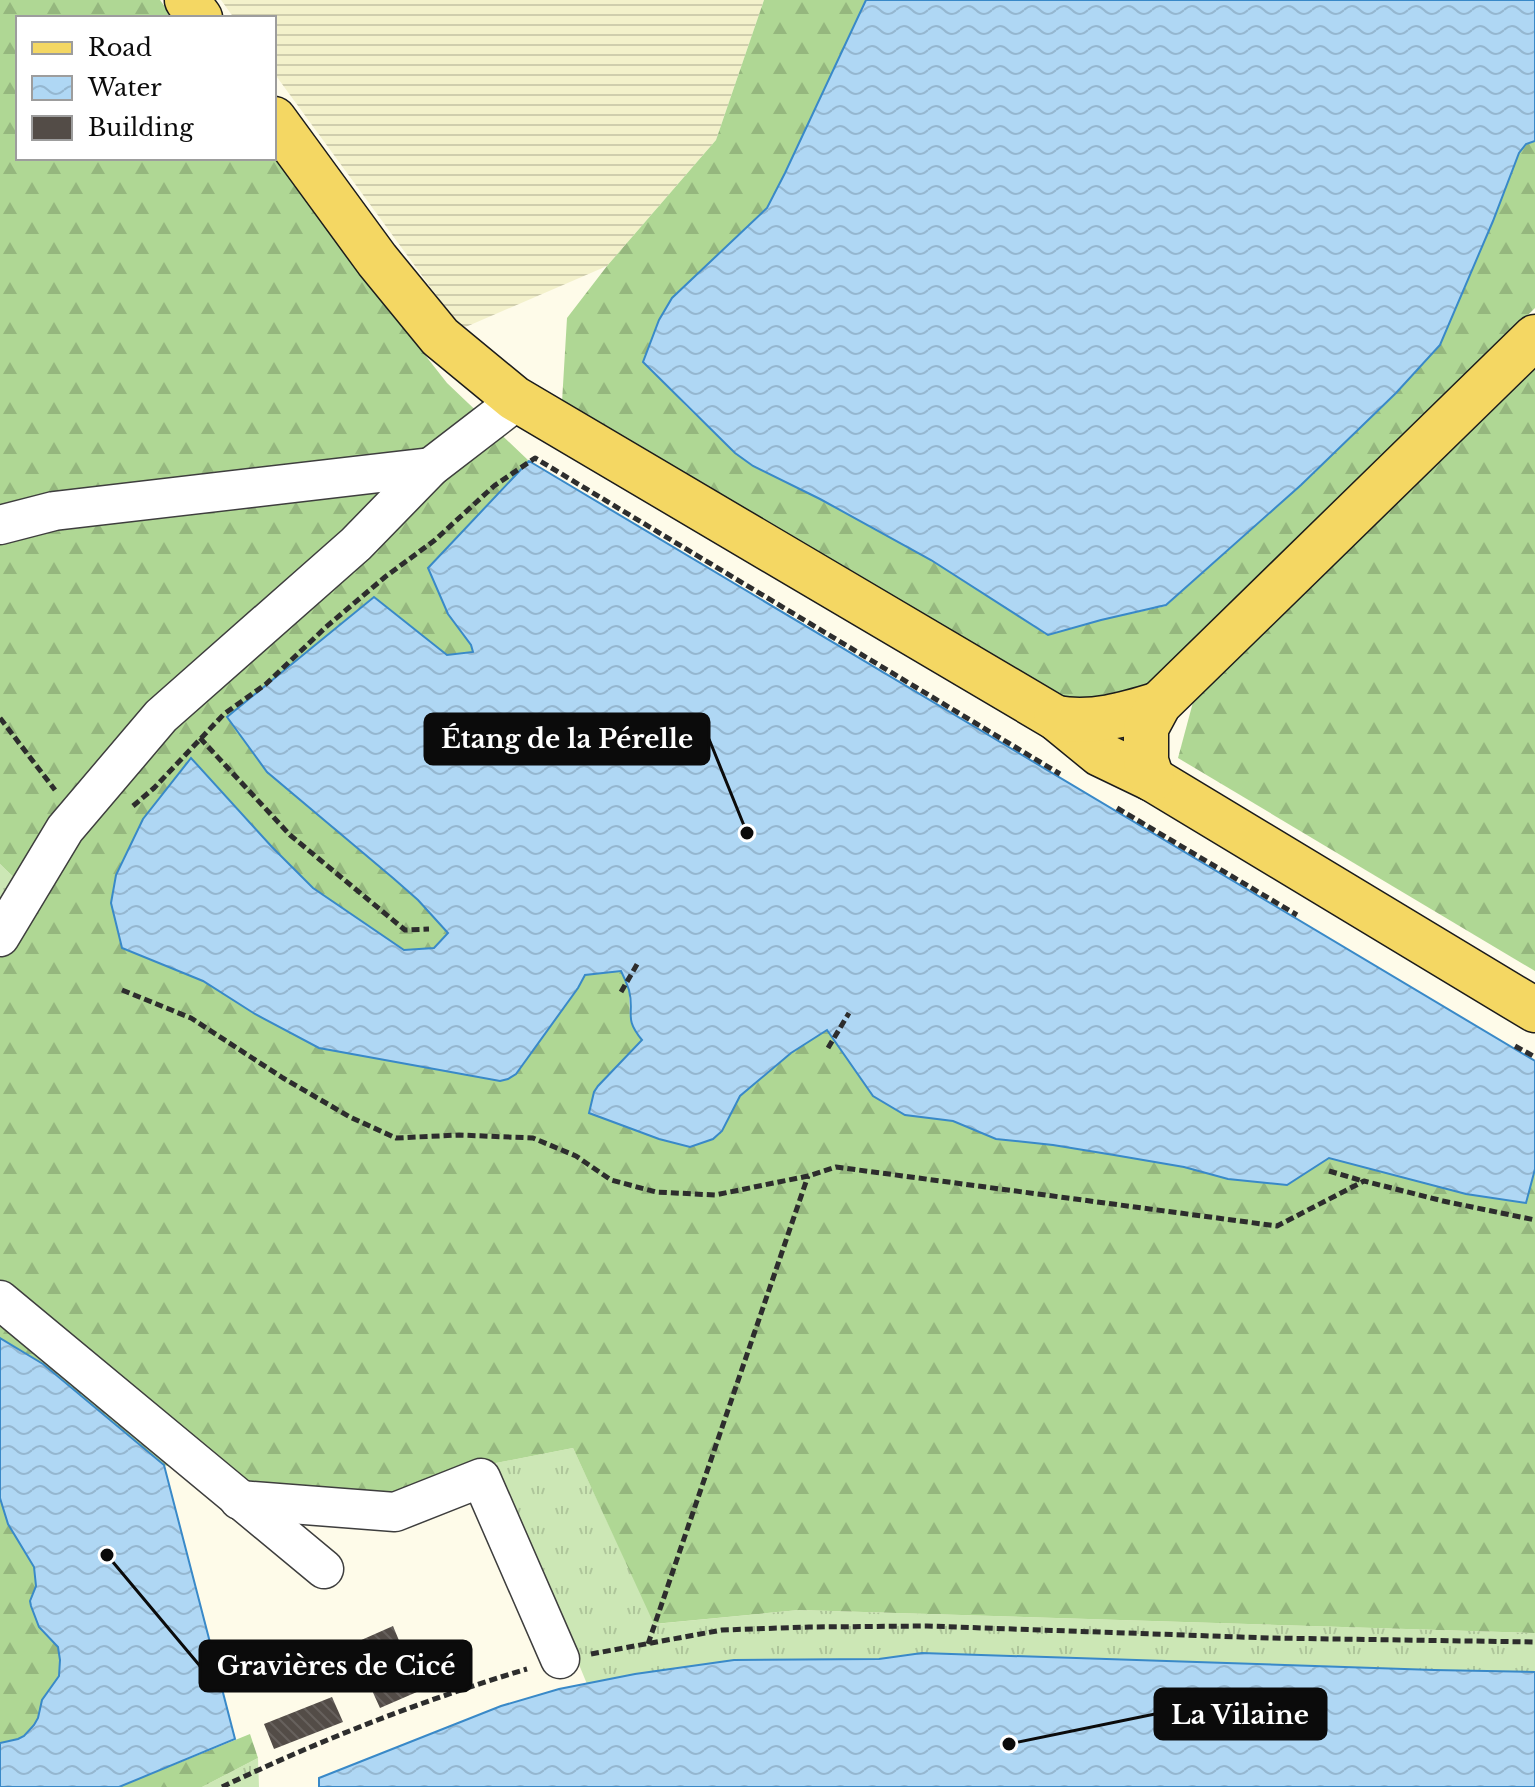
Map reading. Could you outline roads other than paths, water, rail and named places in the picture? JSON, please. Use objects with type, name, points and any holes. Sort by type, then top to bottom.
[{"type":"main road","points":[[276,122],[377,260],[440,337],[514,398],[1056,718],[1100,754],[1152,779],[1522,1026]]},
{"type":"main road","points":[[1152,779],[1146,761],[1146,728],[1159,704],[1535,337]]},
{"type":"main road","points":[[1056,718],[1078,722],[1118,717],[1159,704]]},
{"type":"street","points":[[0,937],[65,829],[161,716],[356,544],[431,467],[505,410],[514,398]]},
{"type":"street","points":[[0,525],[54,511],[431,467]]},
{"type":"street","points":[[0,1300],[324,1569]]},
{"type":"street","points":[[239,1500],[395,1512],[481,1478],[560,1659]]},
{"type":"water","points":[[866,0],[1535,0],[1535,141],[1526,144],[1519,153],[1440,345],[1396,393],[1301,485],[1166,605],[1048,635],[931,560],[753,466],[735,453],[643,362],[659,320],[672,298],[767,208]]},
{"type":"water","points":[[529,461],[1535,1061],[1535,1169],[1526,1203],[1466,1194],[1329,1158],[1287,1185],[1228,1179],[1184,1167],[1053,1145],[996,1139],[953,1121],[905,1115],[873,1096],[827,1030],[791,1053],[740,1096],[722,1131],[713,1139],[690,1147],[589,1113],[598,1086],[642,1040],[631,1020],[631,998],[621,971],[585,975],[516,1074],[500,1081],[319,1048],[255,1014],[203,981],[122,948],[111,903],[116,875],[143,819],[191,758],[313,888],[404,950],[434,948],[448,933],[418,900],[267,772],[227,717],[374,597],[447,655],[473,652],[448,614],[428,568]]},
{"type":"water","points":[[0,1338],[43,1364],[164,1465],[235,1739],[119,1787],[0,1787],[0,1743],[24,1736],[34,1725],[42,1700],[59,1676],[60,1660],[58,1647],[39,1627],[31,1606],[36,1586],[34,1567],[8,1524],[0,1498]]},
{"type":"water","points":[[922,1653],[1535,1672],[1535,1787],[319,1787],[319,1778],[501,1706],[559,1689],[734,1660],[879,1659]]},
{"type":"place","name":"Étang de la Pérelle","points":[[747,833]]},
{"type":"place","name":"Gravières de Cicé","points":[[107,1555]]},
{"type":"place","name":"La Vilaine","points":[[1009,1744]]}]
